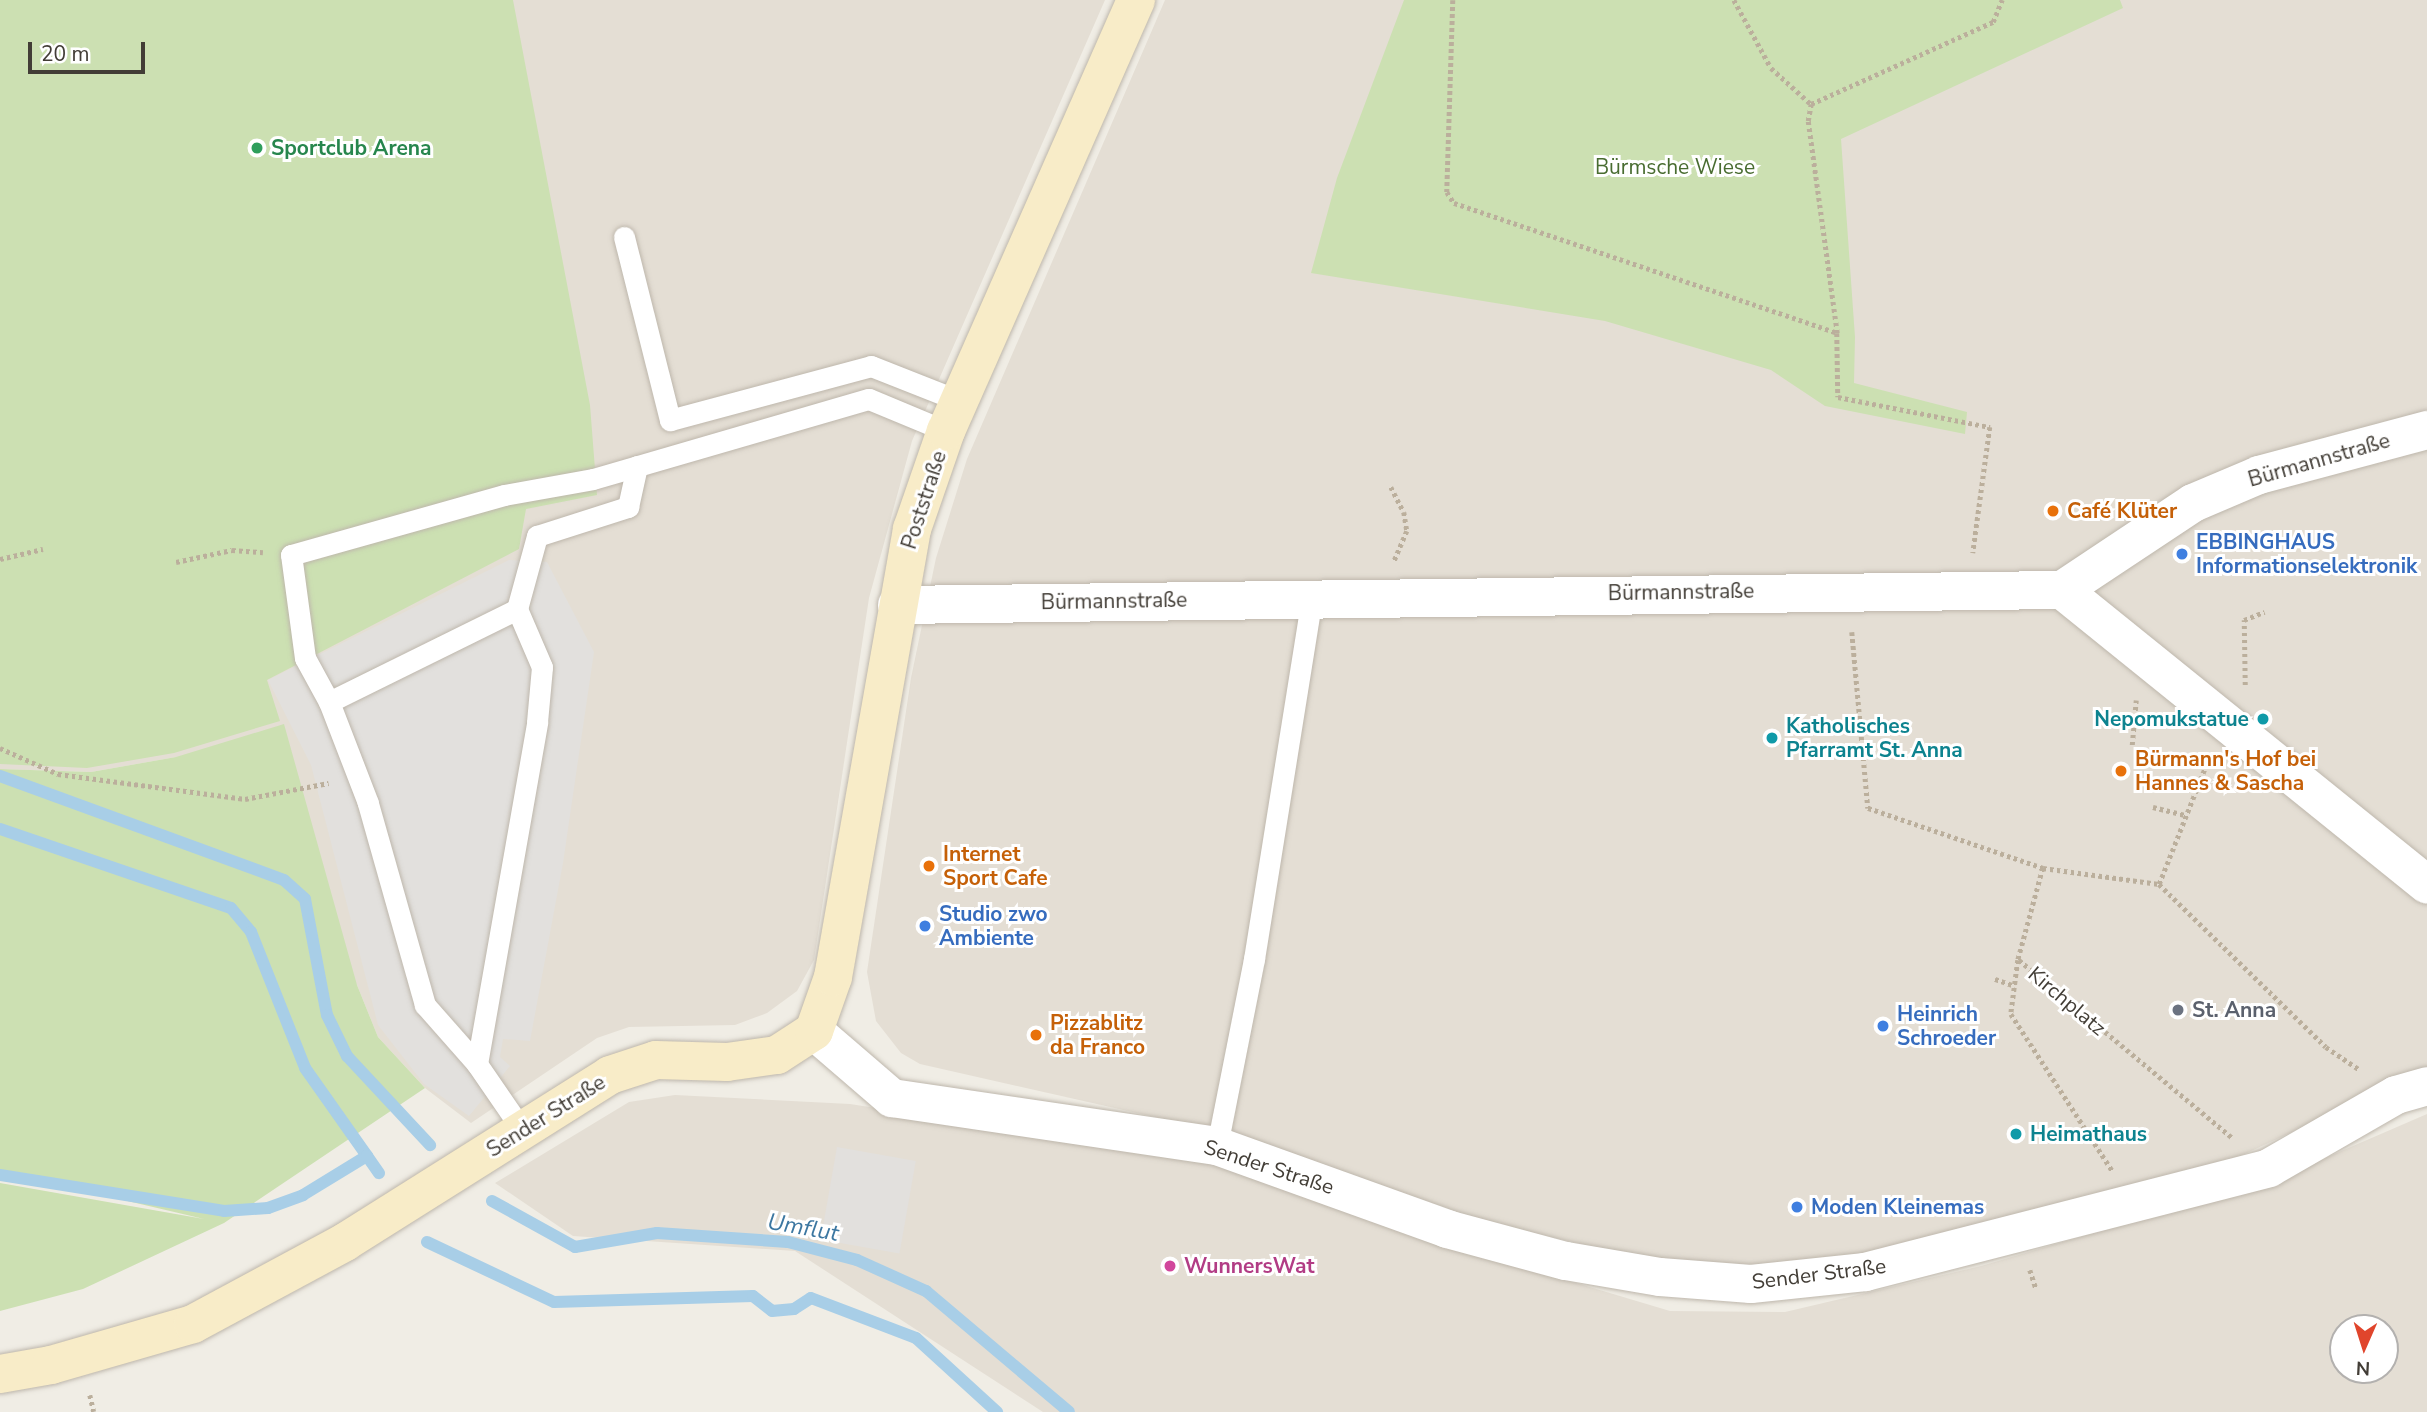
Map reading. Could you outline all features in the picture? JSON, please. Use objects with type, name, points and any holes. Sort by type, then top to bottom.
[{"type":"street","name":"Poststraße","points":[[814,1031],[833,977],[912,528],[953,416],[1136,0]]},
{"type":"street","name":"Bürmannstraße","points":[[897,605],[1849,589],[2062,590],[2193,503],[2259,475],[2427,430]]},
{"type":"street","points":[[2062,590],[2427,884]]},
{"type":"street","name":"Sender Straße","points":[[0,1374],[51,1365],[193,1324],[345,1242],[621,1071],[656,1060],[727,1062],[777,1055],[814,1031],[892,1098],[1217,1146],[1447,1229],[1566,1261],[1660,1277],[1751,1284],[1865,1272],[2134,1205],[2269,1168],[2411,1090]]},
{"type":"street","name":"Sender Straße","points":[[0,1391],[51,1365]]},
{"type":"lane","points":[[624,237],[670,420],[871,366],[953,416]]},
{"type":"lane","points":[[523,1131],[477,1064],[425,1005],[356,776],[329,702],[305,658],[291,555],[504,495],[637,466],[869,399],[953,416]]},
{"type":"lane","points":[[477,1064],[537,722],[542,667],[517,609],[537,536],[628,507],[637,466]]},
{"type":"lane","points":[[1217,1146],[1254,959],[1312,598]]},
{"type":"lane","points":[[329,702],[517,609]]},
{"type":"path","points":[[1453,0],[1447,192],[1454,203],[1837,333]]},
{"type":"path","points":[[1734,0],[1771,68],[1811,104]]},
{"type":"path","points":[[1811,104],[1993,23],[2002,0]]},
{"type":"path","points":[[1811,104],[1808,121],[1837,333],[1838,397],[1990,427],[1968,590]]},
{"type":"path","points":[[1391,486],[1404,512],[1406,531],[1393,562]]},
{"type":"path","points":[[0,559],[43,549]]},
{"type":"path","points":[[176,562],[232,550],[291,555]]},
{"type":"path","points":[[1849,589],[1868,808],[2043,869],[2159,884],[2326,1047],[2411,1090]]},
{"type":"path","points":[[2159,884],[2186,816],[2235,727],[2244,620],[2263,612]]},
{"type":"path","points":[[0,748],[58,774],[245,799],[356,776]]},
{"type":"path","points":[[2153,807],[2186,816]]},
{"type":"path","points":[[2018,960],[2043,869]]},
{"type":"path","name":"Kirchplatz","points":[[2018,960],[2011,1014],[2134,1205]]},
{"type":"path","name":"Kirchplatz","points":[[2018,960],[2269,1168]]},
{"type":"path","points":[[1995,979],[2015,986]]},
{"type":"shaded area","points":[[0,0],[1105,0],[912,441],[869,598],[814,960],[797,991],[767,1013],[735,1025],[629,1027],[597,1038],[471,1123],[425,1088],[378,1037],[357,985],[176,757],[91,772],[0,769]]},
{"type":"shaded area","points":[[1165,0],[2427,0],[2427,1069],[2219,1166],[1849,1262],[1757,1266],[1668,1264],[1486,1222],[1252,1139],[920,1064],[901,1053],[876,1021],[867,972],[911,678],[936,558],[967,459]]},
{"type":"shaded area","points":[[509,560],[547,562],[594,652],[563,863],[530,1041],[503,1039],[500,1057],[510,1066],[469,1116],[424,1084],[378,1025],[311,765],[268,680]]},
{"type":"shaded area","points":[[675,1095],[850,1104],[1210,1160],[1456,1247],[1670,1311],[1785,1312],[1981,1266],[2272,1181],[2427,1114],[2427,1412],[1043,1412],[795,1251],[573,1236],[495,1183],[629,1102]]},
{"type":"shaded area","points":[[837,1147],[916,1161],[899,1253],[821,1240]]},
{"type":"green space","name":"Sportclub Arena","points":[[0,0],[513,0],[590,405],[597,495],[526,509],[519,549],[267,680],[280,721],[174,753],[87,768],[0,764]]},
{"type":"green space","name":"Bürmsche Wiese","points":[[1404,0],[2120,0],[2123,8],[1841,139],[1855,337],[1854,383],[1967,412],[1965,434],[1825,406],[1771,370],[1605,321],[1311,273],[1337,178]]},
{"type":"green space","points":[[284,724],[357,985],[378,1037],[425,1088],[224,1223],[83,1289],[0,1311],[0,1183],[204,1219],[0,1171],[0,769],[91,772],[176,757]]},
{"type":"waterway","points":[[0,776],[284,880],[305,899],[327,1015],[347,1056],[430,1145]]},
{"type":"waterway","points":[[0,829],[231,908],[251,932],[305,1068],[367,1156]]},
{"type":"waterway","points":[[0,1175],[224,1211],[268,1208],[303,1195],[367,1156],[379,1173]]},
{"type":"waterway","name":"Umflut","points":[[492,1201],[575,1247],[657,1233],[788,1242],[857,1260],[926,1291],[1069,1412]]},
{"type":"waterway","points":[[427,1242],[554,1302],[753,1296],[772,1311],[794,1309],[811,1298],[916,1338],[997,1412]]},
{"type":"place","name":"Sportclub Arena","points":[[257,148]]},
{"type":"place","name":"Café Klüter","points":[[2053,511]]},
{"type":"place","name":"EBBINGHAUS Informationselektronik","points":[[2182,554]]},
{"type":"place","name":"Nepomukstatue","points":[[2263,719]]},
{"type":"place","name":"Katholisches Pfarramt St. Anna","points":[[1772,738]]},
{"type":"place","name":"Bürmann's Hof bei Hannes & Sascha","points":[[2121,771]]},
{"type":"place","name":"Internet Sport Cafe","points":[[929,866]]},
{"type":"place","name":"Studio zwo Ambiente","points":[[925,926]]},
{"type":"place","name":"St. Anna","points":[[2178,1010]]},
{"type":"place","name":"Heinrich Schroeder","points":[[1883,1026]]},
{"type":"place","name":"Pizzablitz da Franco","points":[[1036,1035]]},
{"type":"place","name":"Heimathaus","points":[[2016,1134]]},
{"type":"place","name":"Moden Kleinemas","points":[[1797,1207]]},
{"type":"place","name":"WunnersWat","points":[[1170,1266]]}]
